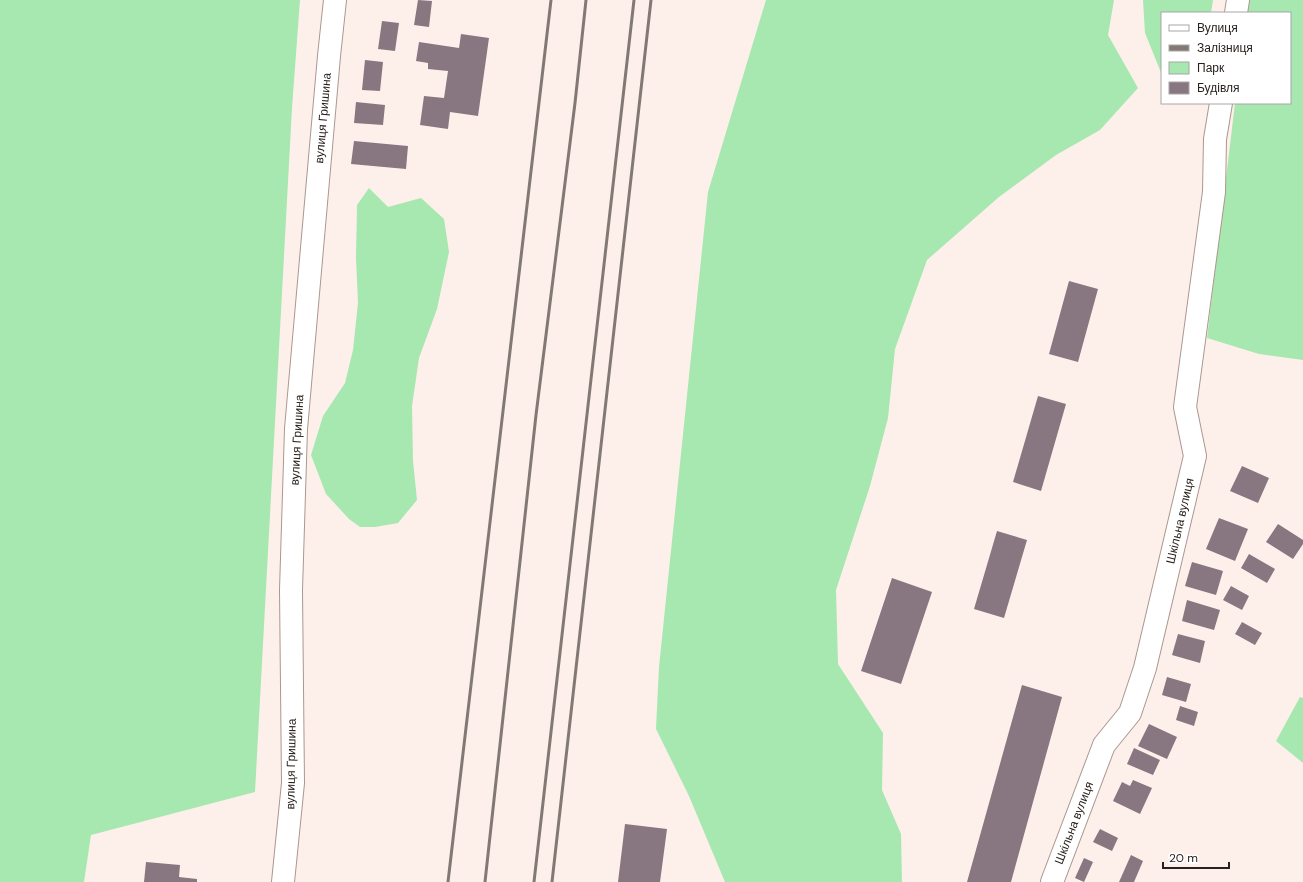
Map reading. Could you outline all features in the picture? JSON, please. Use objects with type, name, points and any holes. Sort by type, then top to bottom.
[{"type":"street","name":"вулиця Гришина","points":[[283,882],[293,783],[291,590],[296,429],[328,56],[335,0]]},
{"type":"street","points":[[1236,12],[1238,0]]},
{"type":"street","name":"Шкільна вулиця","points":[[1052,882],[1104,745],[1130,713],[1145,668],[1195,456],[1185,407],[1214,192],[1215,138],[1221,104]]},
{"type":"green space","points":[[0,0],[300,0],[292,108],[255,792],[91,835],[84,882],[0,882]]},
{"type":"green space","points":[[766,0],[1114,0],[1108,35],[1138,88],[1100,130],[1056,155],[999,197],[927,260],[895,349],[888,418],[870,486],[836,590],[838,664],[883,733],[882,790],[901,834],[902,882],[725,882],[689,796],[656,729],[659,667],[708,192]]},
{"type":"green space","points":[[1143,0],[1213,0],[1211,12],[1161,12],[1161,73],[1145,33]]},
{"type":"green space","points":[[1248,0],[1303,0],[1303,360],[1259,354],[1207,338],[1235,104],[1291,104],[1291,12],[1247,12]]},
{"type":"green space","points":[[369,188],[388,207],[421,198],[444,219],[449,252],[437,309],[419,358],[412,406],[413,461],[417,500],[398,523],[375,527],[360,527],[349,519],[326,494],[311,455],[323,416],[345,383],[353,350],[358,303],[356,258],[357,205]]},
{"type":"green space","points":[[1300,697],[1303,698],[1303,763],[1276,741]]},
{"type":"building","points":[[418,0],[432,1],[429,27],[414,25]]},
{"type":"building","points":[[382,21],[399,23],[395,51],[378,49]]},
{"type":"building","points":[[461,34],[489,38],[478,116],[450,112],[448,129],[420,125],[424,96],[444,98],[448,71],[428,69],[428,63],[416,61],[419,42],[459,48]]},
{"type":"building","points":[[365,60],[383,62],[380,91],[362,90]]},
{"type":"building","points":[[356,102],[385,105],[383,125],[354,123]]},
{"type":"building","points":[[354,141],[408,146],[406,169],[351,164]]},
{"type":"building","points":[[1069,281],[1098,289],[1078,362],[1049,354]]},
{"type":"building","points":[[1038,396],[1066,404],[1041,491],[1013,482]]},
{"type":"building","points":[[1242,466],[1269,478],[1258,503],[1230,491]]},
{"type":"building","points":[[1219,518],[1248,529],[1235,561],[1206,549]]},
{"type":"building","points":[[1278,524],[1303,540],[1303,544],[1293,559],[1266,542]]},
{"type":"building","points":[[997,531],[1027,540],[1004,618],[974,609]]},
{"type":"building","points":[[1249,554],[1275,569],[1267,583],[1241,568]]},
{"type":"building","points":[[1192,562],[1223,571],[1216,595],[1185,586]]},
{"type":"building","points":[[892,578],[932,592],[901,684],[861,671]]},
{"type":"building","points":[[1231,586],[1249,596],[1242,610],[1223,600]]},
{"type":"building","points":[[1187,600],[1220,610],[1214,630],[1182,621]]},
{"type":"building","points":[[1242,622],[1262,633],[1255,645],[1235,634]]},
{"type":"building","points":[[1178,634],[1205,641],[1200,663],[1172,655]]},
{"type":"building","points":[[1167,677],[1191,684],[1186,702],[1162,695]]},
{"type":"building","points":[[1022,685],[1062,697],[1011,882],[967,882]]},
{"type":"building","points":[[1180,706],[1198,712],[1194,726],[1176,720]]},
{"type":"building","points":[[1149,724],[1177,737],[1167,759],[1138,746]]},
{"type":"building","points":[[1134,748],[1160,760],[1153,775],[1127,764]]},
{"type":"building","points":[[1133,780],[1152,788],[1140,814],[1113,801],[1122,782],[1130,786]]},
{"type":"building","points":[[625,824],[667,829],[660,882],[618,882]]},
{"type":"building","points":[[1100,829],[1118,838],[1112,851],[1093,842]]},
{"type":"building","points":[[1131,855],[1143,861],[1134,882],[1119,882]]},
{"type":"building","points":[[1084,858],[1093,862],[1084,882],[1075,878]]},
{"type":"building","points":[[146,862],[180,865],[179,877],[197,879],[197,882],[144,882]]},
{"type":"railway","points":[[448,882],[551,0]]},
{"type":"railway","points":[[485,882],[536,415],[575,103],[586,0]]},
{"type":"railway","points":[[534,882],[634,0]]},
{"type":"railway","points":[[552,882],[651,0]]}]
